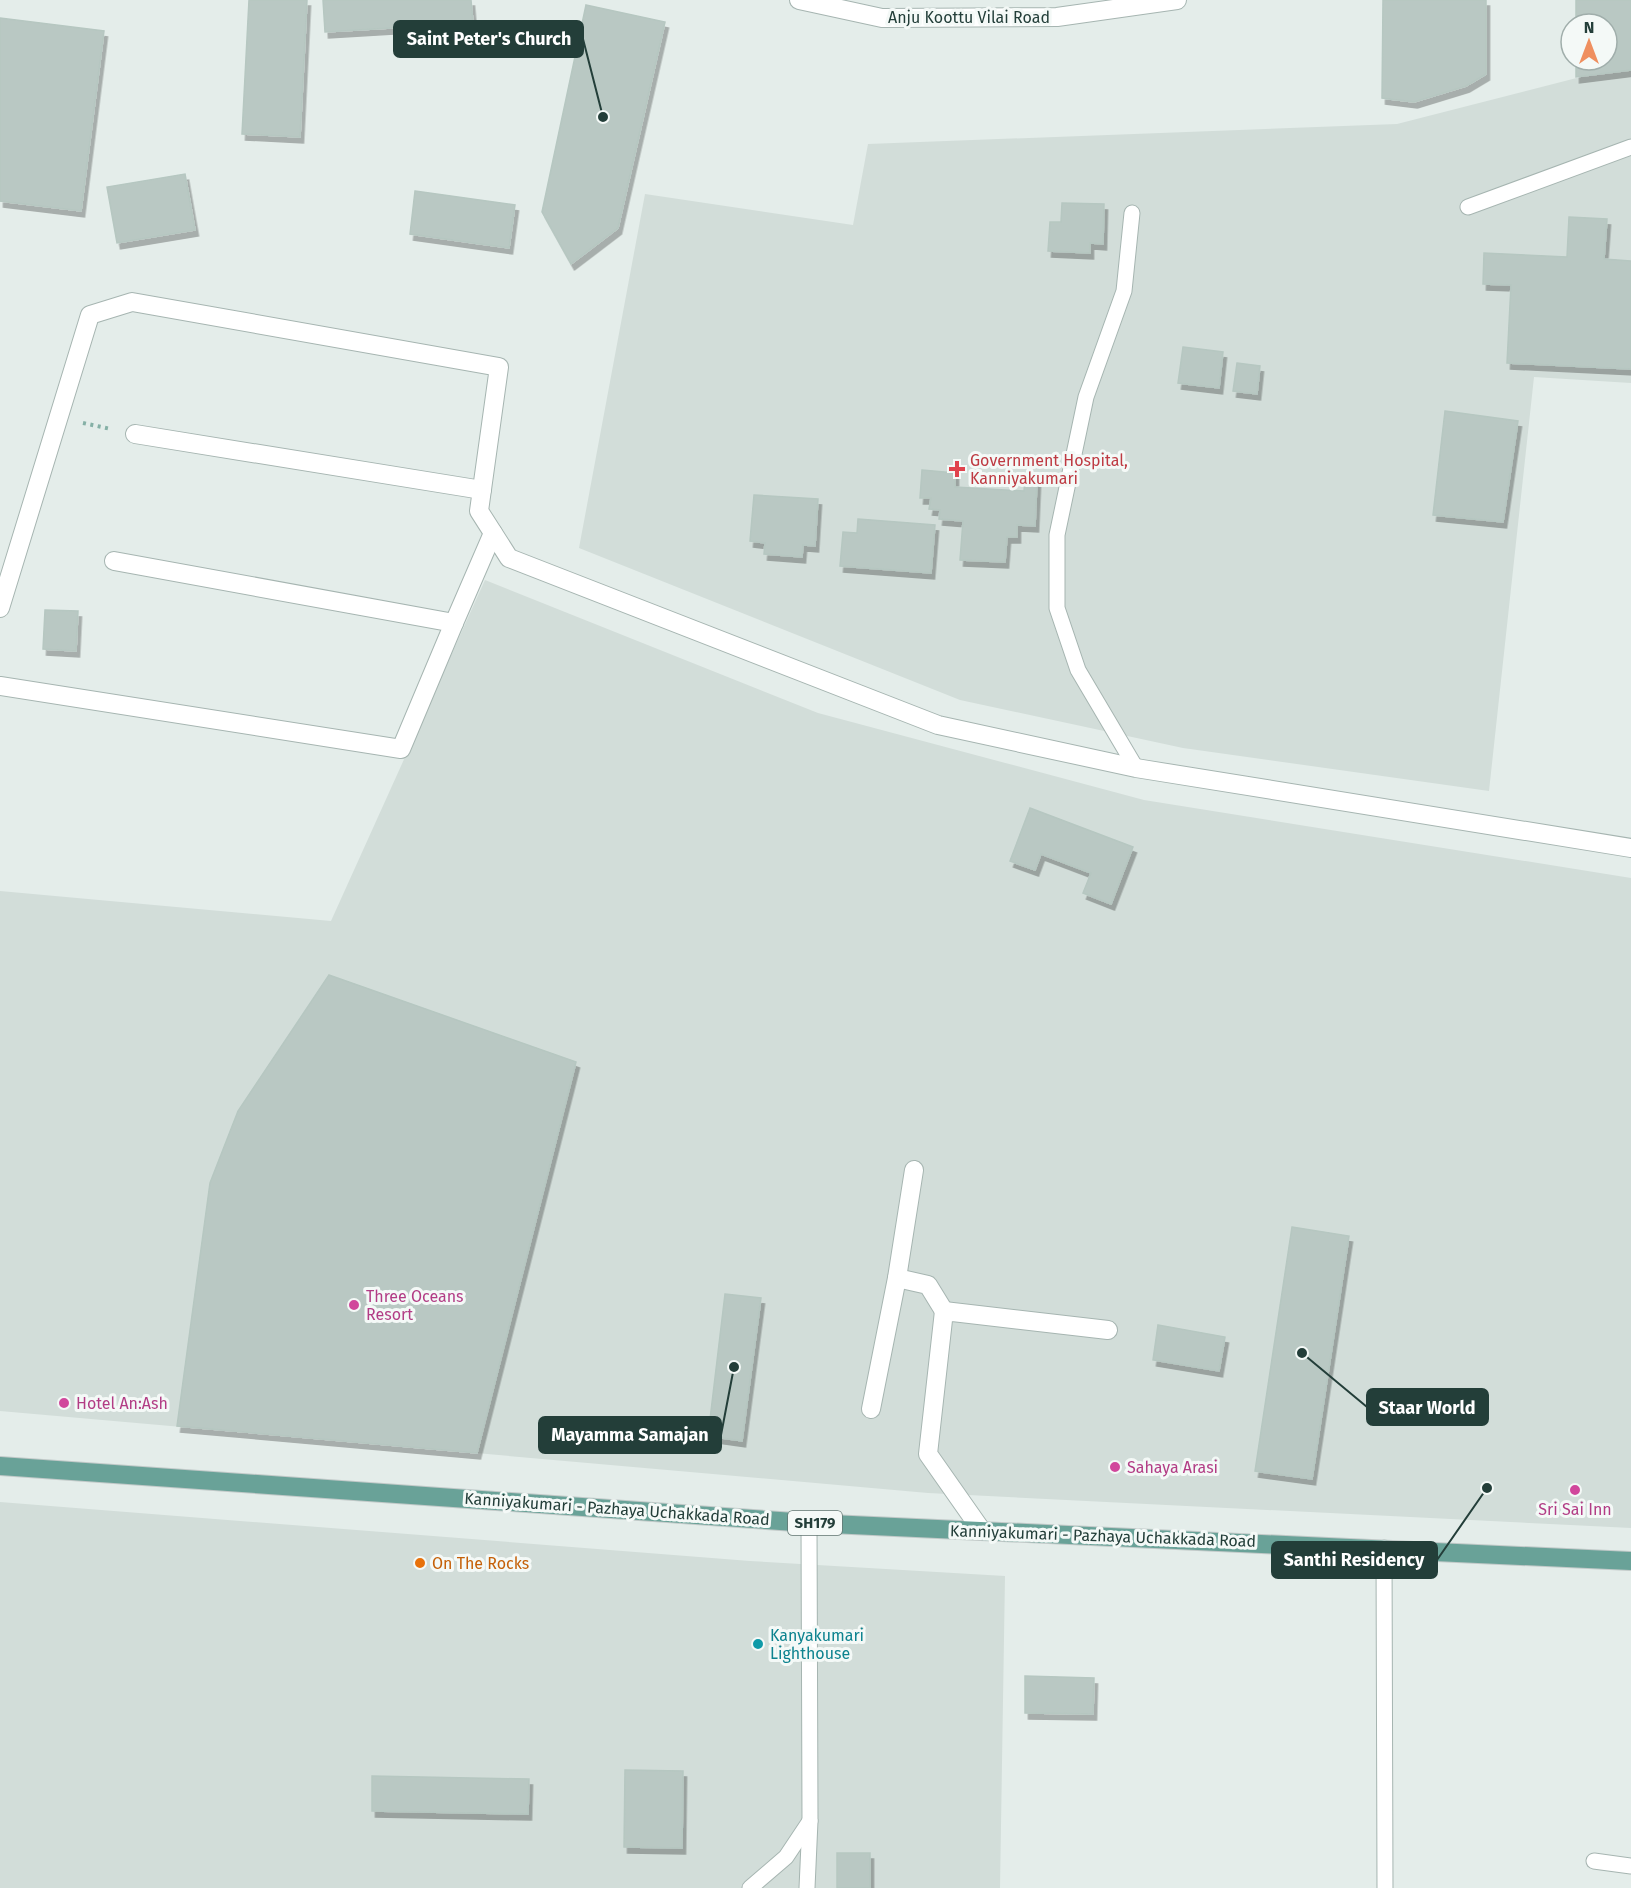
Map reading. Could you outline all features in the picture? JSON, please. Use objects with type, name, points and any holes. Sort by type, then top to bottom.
[{"type":"main road","name":"Kanniyakumari - Pazhaya Uchakkada Road","points":[[0,1466],[809,1522],[1631,1561]]},
{"type":"street","name":"Anju Koottu Vilai Road","points":[[799,0],[882,18],[1057,17],[1177,0]]},
{"type":"street","points":[[0,608],[90,315],[132,302],[499,367],[479,511],[509,558],[938,725],[1136,768],[1631,848]]},
{"type":"street","points":[[135,434],[482,490]]},
{"type":"street","points":[[0,686],[401,749],[493,533]]},
{"type":"street","points":[[114,561],[454,623]]},
{"type":"street","points":[[871,1409],[897,1278],[914,1170]]},
{"type":"street","points":[[897,1278],[928,1285],[944,1311],[928,1454],[982,1531]]},
{"type":"street","points":[[944,1311],[1108,1330]]},
{"type":"lane","points":[[1468,207],[1631,147]]},
{"type":"lane","points":[[1132,213],[1124,291],[1086,397],[1057,535],[1057,608],[1078,670],[1136,768]]},
{"type":"lane","points":[[807,1888],[810,1821],[809,1522]]},
{"type":"lane","points":[[1384,1548],[1385,1888]]},
{"type":"lane","points":[[750,1888],[786,1857],[810,1821]]},
{"type":"lane","points":[[1594,1861],[1631,1866]]},
{"type":"path","points":[[58,418],[135,434]]},
{"type":"shaded area","name":"Government Hospital, Kanniyakumari","points":[[1631,64],[1631,383],[1534,377],[1489,791],[1183,748],[960,700],[579,548],[645,194],[853,225],[868,144],[1397,124],[1600,72],[1619,72],[1619,67]]},
{"type":"shaded area","points":[[485,580],[818,713],[1144,800],[1631,878],[1631,1528],[928,1493],[0,1411],[0,891],[331,921]]},
{"type":"shaded area","points":[[0,1502],[750,1561],[1005,1576],[1000,1888],[0,1888]]},
{"type":"building","points":[[249,0],[307,0],[300,137],[242,134]]},
{"type":"building","points":[[323,0],[471,0],[473,23],[325,32]]},
{"type":"building","points":[[1383,0],[1486,0],[1486,74],[1466,86],[1414,102],[1382,98]]},
{"type":"building","points":[[1576,0],[1631,0],[1631,70],[1619,72],[1619,12],[1576,12]]},
{"type":"building","points":[[586,5],[665,22],[618,228],[571,264],[542,212]]},
{"type":"building","points":[[0,18],[104,31],[81,211],[0,201]]},
{"type":"building","points":[[1576,72],[1615,72],[1576,77]]},
{"type":"building","points":[[185,174],[195,230],[117,243],[107,187]]},
{"type":"building","points":[[415,191],[515,205],[509,248],[410,234]]},
{"type":"building","points":[[1062,203],[1104,204],[1103,244],[1090,243],[1090,253],[1048,251],[1050,222],[1061,222]]},
{"type":"building","points":[[1569,217],[1607,219],[1604,259],[1631,261],[1631,369],[1507,363],[1511,285],[1483,284],[1484,253],[1567,257]]},
{"type":"building","points":[[1183,347],[1223,352],[1219,388],[1178,383]]},
{"type":"building","points":[[1237,363],[1260,366],[1257,394],[1233,391]]},
{"type":"building","points":[[1445,411],[1518,421],[1503,522],[1433,515]]},
{"type":"building","points":[[922,470],[955,473],[955,487],[1024,491],[1025,480],[1037,481],[1035,526],[1017,525],[1017,537],[1007,537],[1005,562],[960,560],[963,521],[939,519],[940,510],[929,509],[931,498],[920,498]]},
{"type":"building","points":[[754,495],[818,499],[815,546],[803,545],[802,557],[764,554],[765,543],[750,541]]},
{"type":"building","points":[[858,519],[935,525],[931,573],[840,566],[843,532],[857,533]]},
{"type":"building","points":[[45,610],[78,611],[76,651],[43,649]]},
{"type":"building","points":[[1030,808],[1133,847],[1111,904],[1083,893],[1091,873],[1041,854],[1035,870],[1010,861]]},
{"type":"building","name":"Three Oceans Resort","points":[[329,975],[576,1062],[477,1453],[177,1426],[210,1183],[238,1111]]},
{"type":"building","points":[[1292,1227],[1349,1236],[1312,1479],[1255,1471]]},
{"type":"building","points":[[725,1294],[761,1298],[742,1441],[708,1436]]},
{"type":"building","points":[[1158,1325],[1225,1337],[1219,1371],[1153,1360]]},
{"type":"building","points":[[1025,1676],[1094,1678],[1093,1714],[1025,1713]]},
{"type":"building","points":[[625,1770],[683,1771],[682,1848],[624,1847]]},
{"type":"building","points":[[372,1776],[529,1779],[528,1814],[372,1811]]},
{"type":"building","points":[[837,1853],[870,1853],[870,1888],[837,1888]]},
{"type":"place","name":"Saint Peter's Church","points":[[603,117]]},
{"type":"place","name":"Government Hospital, Kanniyakumari","points":[[957,469]]},
{"type":"place","name":"Three Oceans Resort","points":[[354,1305]]},
{"type":"place","name":"Staar World","points":[[1302,1353]]},
{"type":"place","name":"Mayamma Samajan","points":[[734,1367]]},
{"type":"place","name":"Hotel An:Ash","points":[[64,1403]]},
{"type":"place","name":"Sahaya Arasi","points":[[1115,1467]]},
{"type":"place","name":"Santhi Residency","points":[[1487,1488]]},
{"type":"place","name":"Sri Sai Inn","points":[[1575,1490]]},
{"type":"place","name":"On The Rocks","points":[[420,1563]]},
{"type":"place","name":"Kanyakumari Lighthouse","points":[[758,1644]]}]
